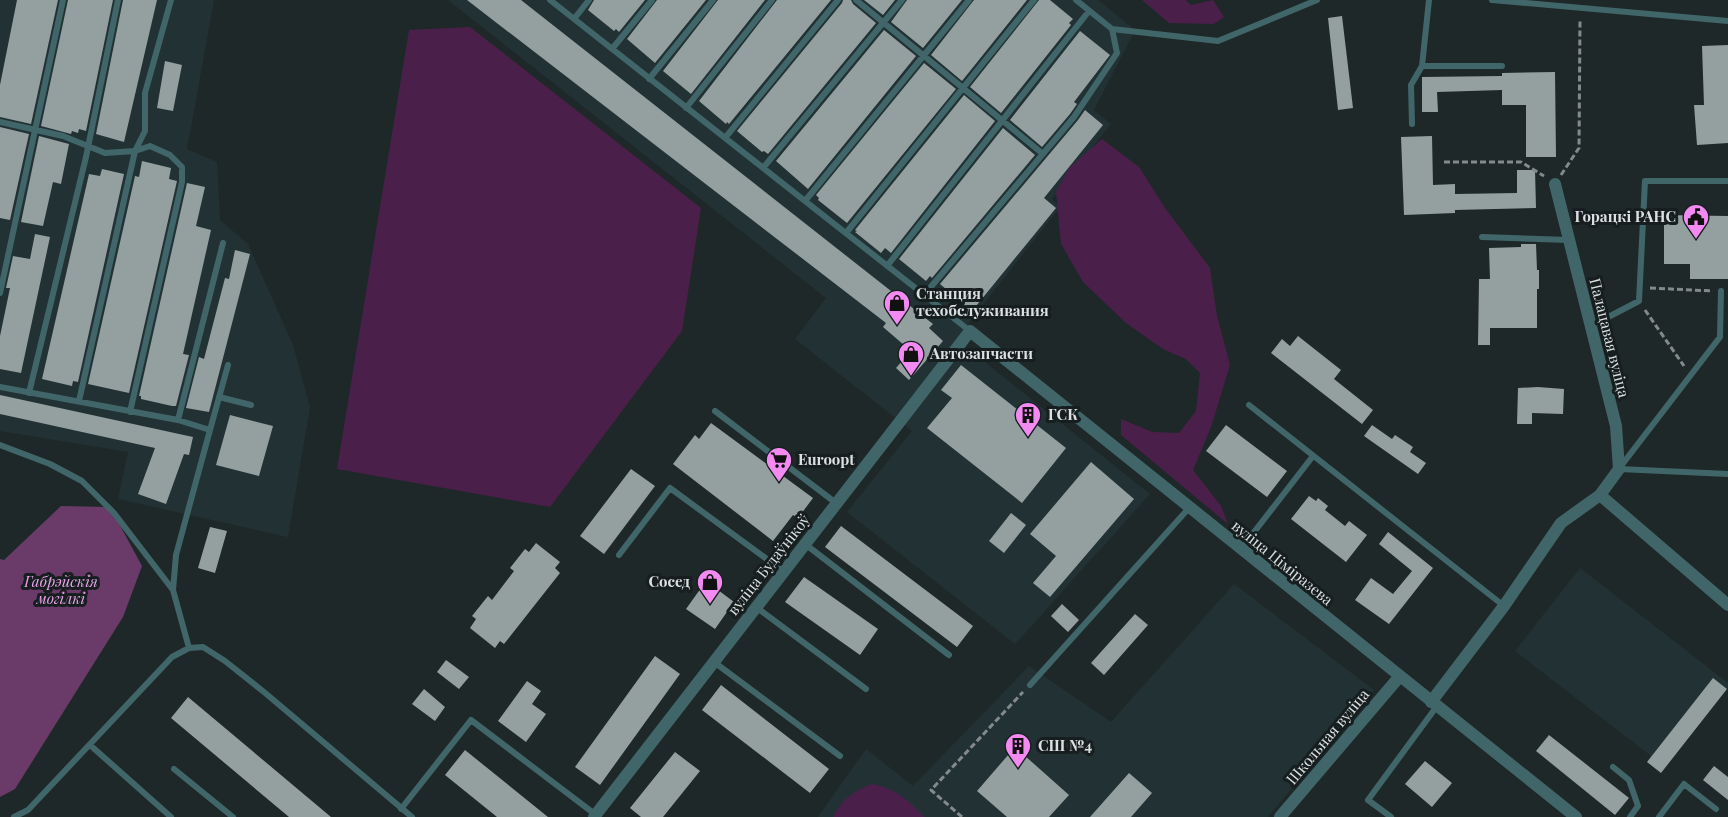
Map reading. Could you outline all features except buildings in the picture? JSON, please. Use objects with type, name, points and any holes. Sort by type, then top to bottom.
[{"type":"street","name":"Палацавая вуліца","points":[[1556,184],[1616,426],[1618,468]]},
{"type":"street","name":"вуліца Будаўнікоў","points":[[595,816],[970,331]]},
{"type":"street","name":"вуліца Ціміразева","points":[[970,331],[1575,817]]},
{"type":"street","points":[[1434,704],[1561,523],[1599,495],[1618,468]]},
{"type":"street","points":[[1599,495],[1728,604]]},
{"type":"street","name":"Школьная вуліца","points":[[1280,817],[1400,676]]},
{"type":"lane","points":[[0,293],[63,0]]},
{"type":"lane","points":[[29,393],[87,146],[118,0]]},
{"type":"lane","points":[[79,401],[135,151],[145,131],[145,93],[171,0]]},
{"type":"lane","points":[[549,0],[970,331]]},
{"type":"lane","points":[[574,19],[590,0]]},
{"type":"lane","points":[[612,50],[651,0]]},
{"type":"lane","points":[[649,79],[713,0]]},
{"type":"lane","points":[[686,108],[772,0]]},
{"type":"lane","points":[[725,138],[838,0]]},
{"type":"lane","points":[[856,0],[1043,154]]},
{"type":"lane","points":[[763,168],[902,0]]},
{"type":"lane","points":[[805,201],[969,0]]},
{"type":"lane","points":[[846,233],[1034,0]]},
{"type":"lane","points":[[1076,0],[1112,29],[1218,40],[1317,0]]},
{"type":"lane","points":[[1412,124],[1411,85],[1422,66],[1429,0]]},
{"type":"lane","points":[[1492,0],[1728,21]]},
{"type":"lane","points":[[887,266],[1089,11]]},
{"type":"lane","points":[[924,295],[1074,117],[1117,53],[1112,29]]},
{"type":"lane","points":[[1422,66],[1502,66]]},
{"type":"lane","points":[[0,122],[63,136],[105,153],[135,151],[150,146],[170,155],[182,167],[182,182],[130,412]]},
{"type":"lane","points":[[1591,327],[1639,301],[1645,181],[1728,181]]},
{"type":"lane","points":[[1482,237],[1569,240]]},
{"type":"lane","points":[[178,420],[222,243]]},
{"type":"lane","points":[[1618,468],[1720,337],[1721,291]]},
{"type":"lane","points":[[189,648],[173,590],[176,555],[228,365]]},
{"type":"lane","points":[[0,387],[178,420],[210,430]]},
{"type":"lane","points":[[219,397],[251,405]]},
{"type":"lane","points":[[1249,405],[1504,606]]},
{"type":"lane","points":[[715,411],[836,503]]},
{"type":"lane","points":[[0,445],[50,464],[82,481],[114,513],[173,590]]},
{"type":"lane","points":[[1241,549],[1313,456]]},
{"type":"lane","points":[[1618,468],[1728,474]]},
{"type":"lane","points":[[620,555],[670,488],[783,571]]},
{"type":"lane","points":[[1030,685],[1189,508]]},
{"type":"lane","points":[[804,544],[949,654]]},
{"type":"lane","points":[[756,607],[866,689]]},
{"type":"lane","points":[[14,817],[28,810],[172,657],[189,648],[203,647],[264,692],[412,817]]},
{"type":"lane","points":[[713,662],[840,756]]},
{"type":"lane","points":[[1391,817],[1368,800],[1434,704]]},
{"type":"lane","points":[[401,808],[471,720],[595,816]]},
{"type":"lane","points":[[90,745],[171,817]]},
{"type":"lane","points":[[1613,767],[1629,780],[1638,806],[1630,817]]},
{"type":"lane","points":[[174,770],[233,817]]},
{"type":"lane","points":[[1659,817],[1684,784],[1716,809]]},
{"type":"path","points":[[1444,162],[1521,162],[1556,184],[1579,147],[1580,8]]},
{"type":"path","points":[[1640,288],[1721,291]]},
{"type":"path","points":[[1639,301],[1690,375]]},
{"type":"path","points":[[962,817],[931,789],[1030,685]]},
{"type":"shaded area","points":[[0,0],[214,0],[187,149],[217,162],[220,220],[248,244],[293,345],[310,407],[288,537],[118,499],[128,452],[0,431]]},
{"type":"shaded area","points":[[448,0],[1098,0],[1135,30],[1094,110],[1111,124],[1052,199],[1060,207],[956,339],[1150,494],[1015,644],[847,512],[912,431],[795,339],[826,298]]},
{"type":"shaded area","points":[[1142,0],[1186,0],[1191,5],[1213,0],[1224,17],[1214,24],[1169,23]]},
{"type":"shaded area","points":[[470,27],[701,208],[682,331],[550,507],[337,469],[409,30]]},
{"type":"shaded area","points":[[1102,139],[1139,167],[1165,208],[1210,268],[1217,316],[1230,365],[1211,427],[1193,470],[1221,506],[1228,524],[1121,435],[1121,419],[1152,432],[1179,433],[1196,411],[1200,373],[1186,359],[1163,349],[1126,323],[1083,282],[1061,244],[1056,192],[1069,168]]},
{"type":"shaded area","points":[[1580,568],[1728,683],[1728,687],[1661,773],[1647,762],[1651,756],[1515,651]]},
{"type":"shaded area","points":[[1234,584],[1374,690],[1268,817],[818,817],[866,749],[913,786],[1029,666],[1111,722]]},
{"type":"shaded area","points":[[871,784],[895,792],[925,817],[833,817],[840,805],[849,797]]},
{"type":"green space","name":"Габрэйскія могілкі","points":[[61,506],[110,507],[142,566],[123,617],[15,789],[0,797],[0,559],[4,560]]},
{"type":"place","name":"Горацкі РАНС","points":[[1696,240]]},
{"type":"place","name":"Станция техобслуживания","points":[[897,326]]},
{"type":"place","name":"Автозапчасти","points":[[911,377]]},
{"type":"place","name":"ГСК","points":[[1028,438]]},
{"type":"place","name":"Euroopt","points":[[779,483]]},
{"type":"place","name":"Сосед","points":[[710,605]]},
{"type":"place","name":"СШ №4","points":[[1018,769]]}]
